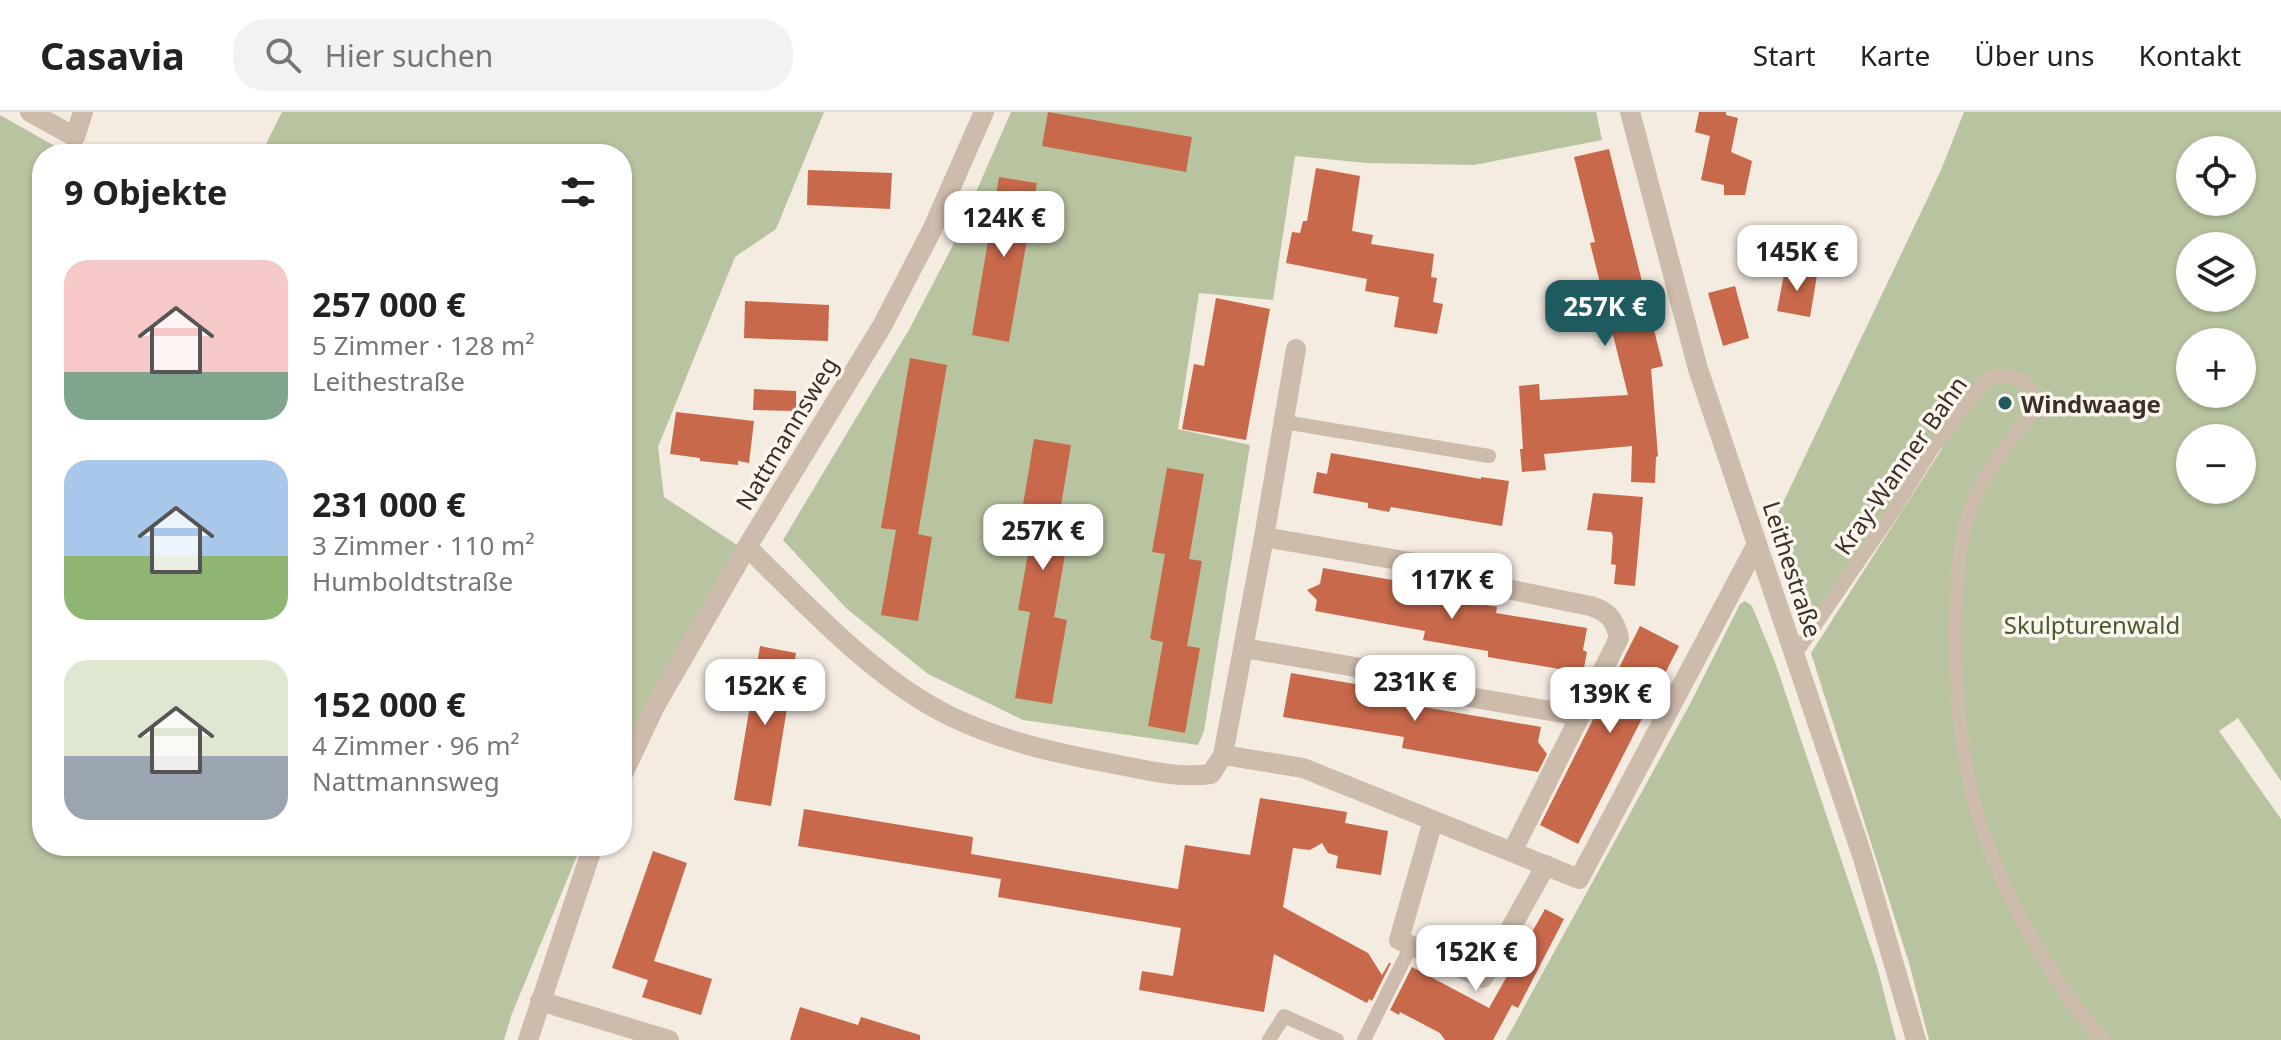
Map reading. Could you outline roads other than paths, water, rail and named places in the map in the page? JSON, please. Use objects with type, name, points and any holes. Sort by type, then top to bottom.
[{"type":"street","points":[[30,112],[75,137],[83,112]]},
{"type":"street","name":"Nattmannsweg","points":[[632,755],[655,706],[747,547],[882,326],[932,230],[984,112]]},
{"type":"street","name":"Leithestraße","points":[[1630,112],[1698,369],[1863,858],[1916,1040]]},
{"type":"street","points":[[747,547],[860,654],[922,700],[952,717],[1053,753],[1187,777],[1211,774],[1223,755],[1296,349]]},
{"type":"street","points":[[1264,537],[1428,565],[1449,577],[1602,609],[1612,618],[1619,638],[1512,852]]},
{"type":"street","points":[[1223,755],[1303,768],[1579,879],[1757,544]]},
{"type":"street","points":[[1244,648],[1408,676],[1434,691],[1580,716]]},
{"type":"street","points":[[1433,821],[1399,940],[1483,978],[1546,865]]},
{"type":"street","points":[[528,1040],[590,856]]},
{"type":"street","points":[[540,1001],[669,1040]]},
{"type":"lane","name":"Kray-Wanner Bahn","points":[[1794,656],[1934,446],[1987,378],[2007,375],[2026,384],[2034,403],[2031,413],[1987,472],[1965,526],[1959,560],[1955,663],[1969,778],[2001,874],[2043,959],[2081,1015],[2103,1040]]},
{"type":"lane","points":[[1284,422],[1489,456]]},
{"type":"lane","points":[[1364,1040],[1411,946]]},
{"type":"lane","points":[[1269,1040],[1284,1016],[1337,1040]]},
{"type":"place","name":"Windwaage","points":[[2005,403]]},
{"type":"park label","name":"Skulpturenwald","points":[[2092,624]]}]
